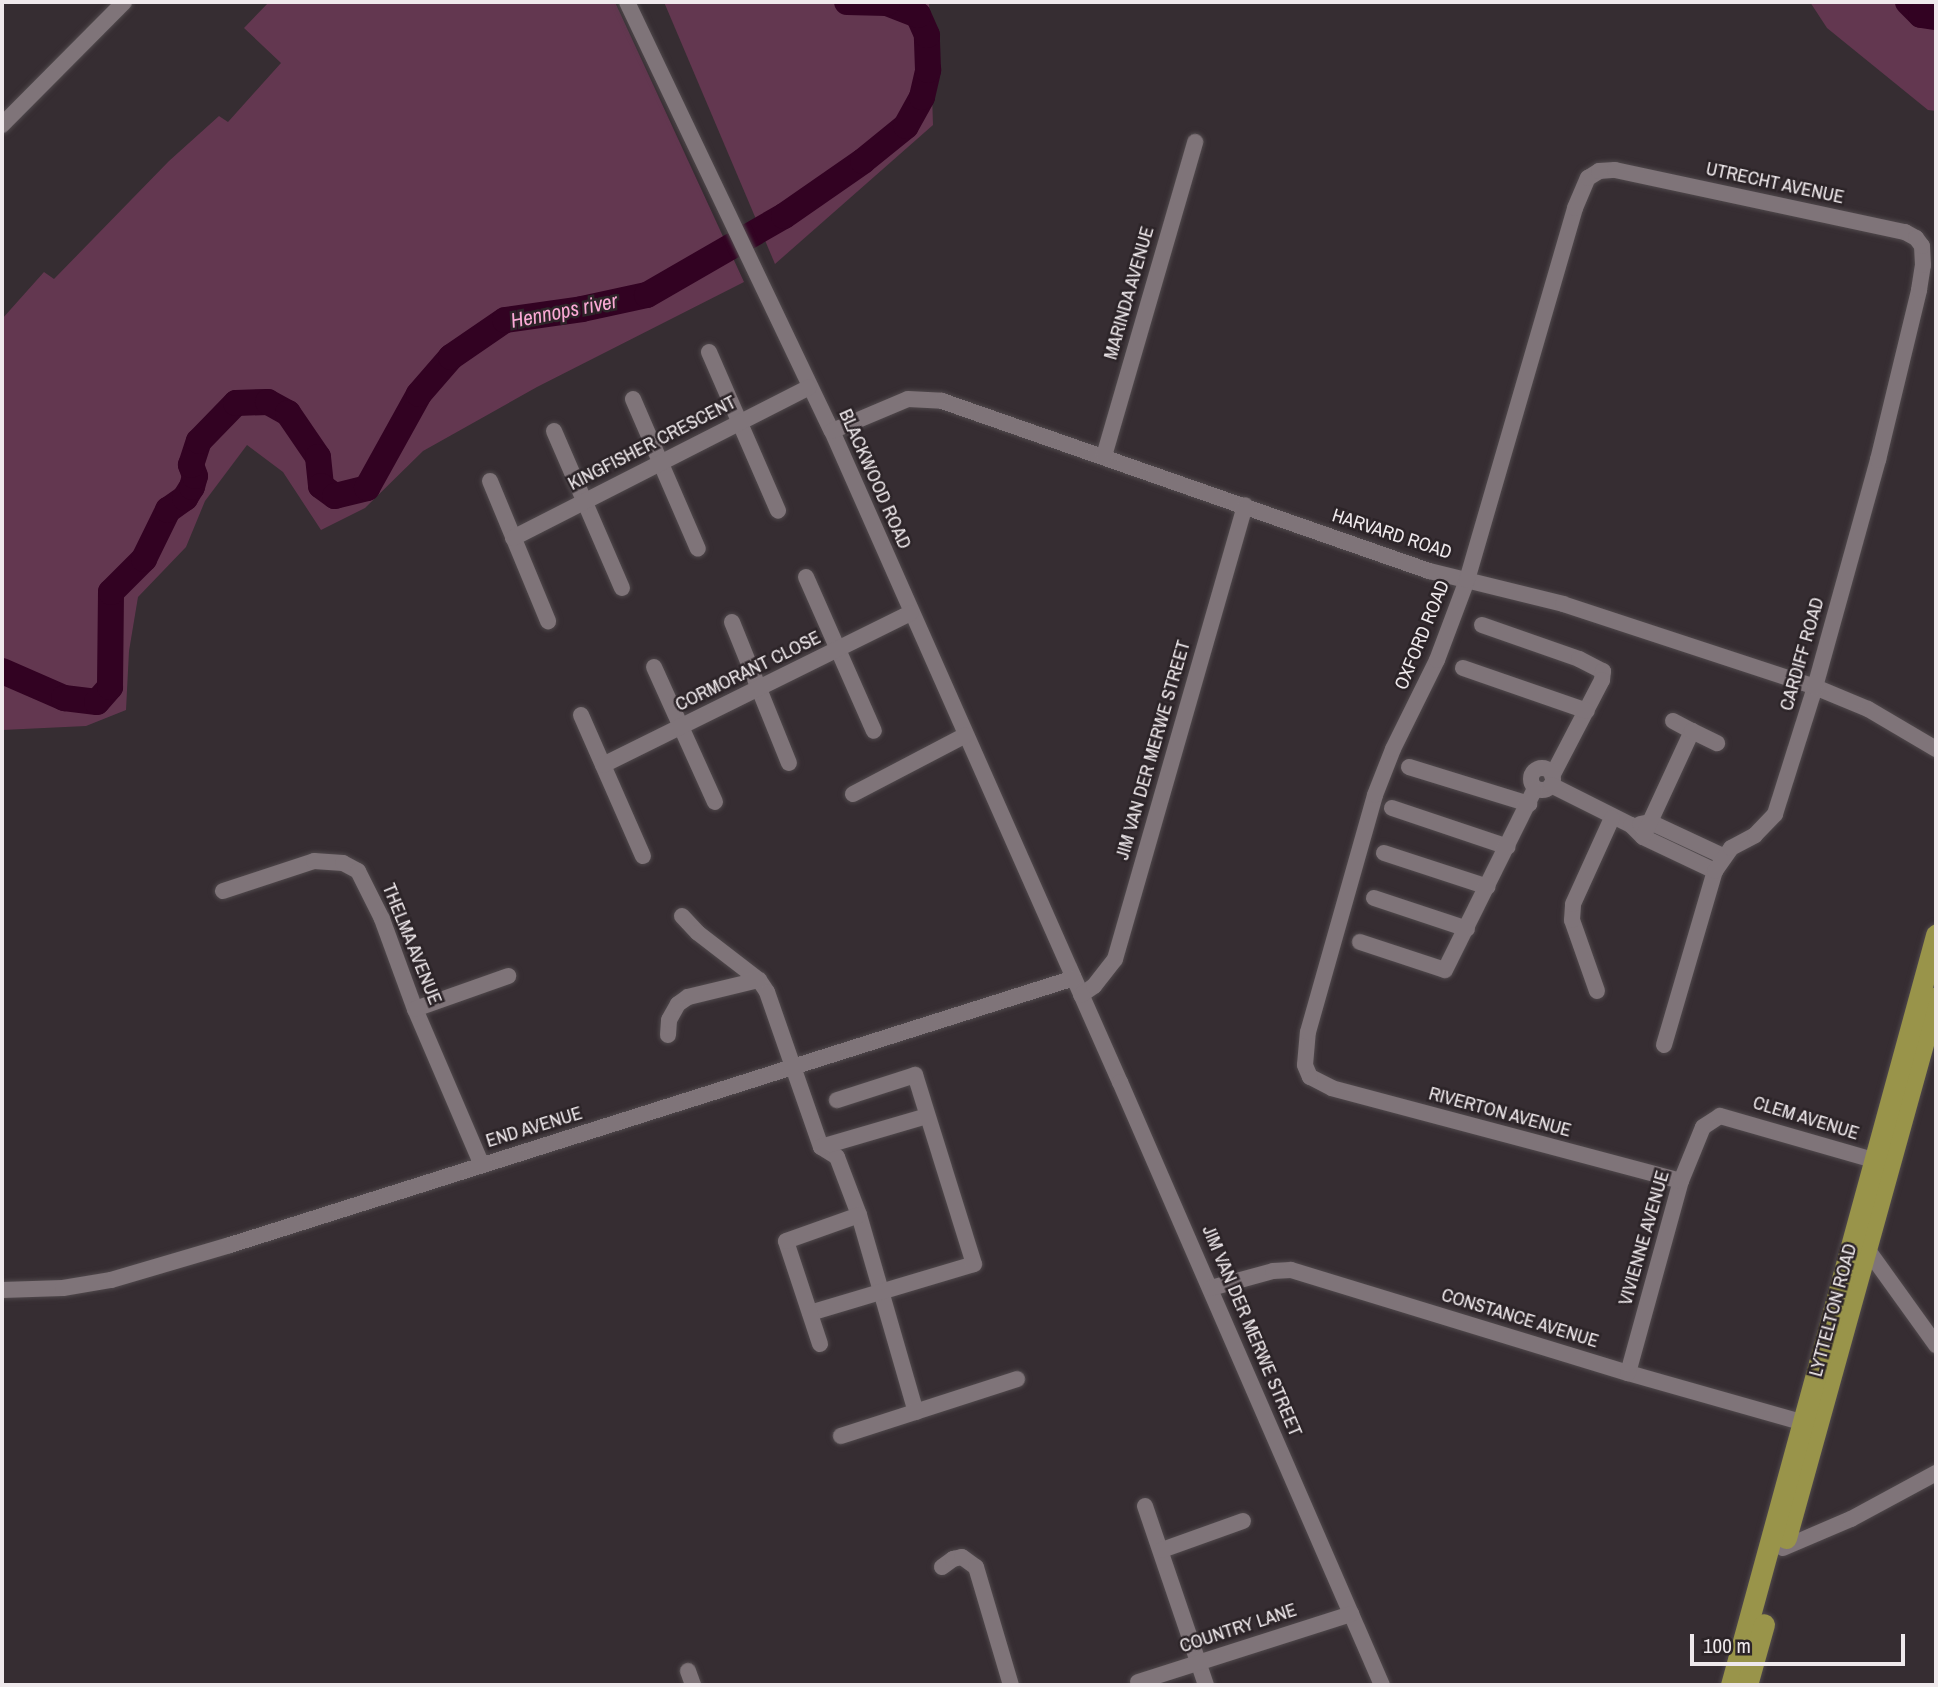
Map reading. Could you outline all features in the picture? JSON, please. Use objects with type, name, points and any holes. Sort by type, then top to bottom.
[{"type":"main road","name":"LYTTELTON ROAD","points":[[1882,1162],[1936,935]]},
{"type":"main road","name":"LYTTELTON ROAD","points":[[1731,1685],[1810,1424],[1882,1162],[1936,997]]},
{"type":"main road","name":"LYTTELTON ROAD","points":[[1747,1685],[1783,1548],[1810,1424]]},
{"type":"street","points":[[2,125],[124,2]]},
{"type":"street","name":"BLACKWOOD ROAD","points":[[627,2],[832,431],[1074,978]]},
{"type":"street","name":"MARINDA AVENUE","points":[[1104,456],[1195,142]]},
{"type":"street","name":"UTRECHT AVENUE","points":[[1599,171],[1615,170],[1905,232],[1929,246]]},
{"type":"street","name":"OXFORD ROAD","points":[[1310,1077],[1305,1065],[1308,1032],[1376,795],[1393,749],[1437,660],[1467,580],[1575,208],[1588,178],[1599,171]]},
{"type":"street","name":"CARDIFF ROAD","points":[[1719,864],[1766,826],[1775,814],[1815,687],[1878,460],[1929,246]]},
{"type":"street","points":[[709,352],[778,511]]},
{"type":"street","name":"KINGFISHER CRESCENT","points":[[513,538],[809,387]]},
{"type":"street","name":"HARVARD ROAD","points":[[832,431],[896,403],[925,398],[1104,456],[1418,567],[1563,604],[1815,687],[1868,709],[1936,749]]},
{"type":"street","points":[[633,399],[698,549]]},
{"type":"street","points":[[554,431],[622,588]]},
{"type":"street","points":[[490,481],[548,621]]},
{"type":"street","name":"JIM VAN DER MERWE STREET","points":[[1081,995],[1094,986],[1115,959],[1245,505]]},
{"type":"street","points":[[806,577],[874,731]]},
{"type":"street","name":"CORMORANT CLOSE","points":[[603,765],[911,613]]},
{"type":"street","points":[[732,622],[789,763]]},
{"type":"street","points":[[1360,942],[1439,971],[1448,967],[1508,846],[1602,680],[1600,668],[1482,625]]},
{"type":"street","points":[[653,667],[715,802]]},
{"type":"street","points":[[1464,668],[1587,710]]},
{"type":"street","points":[[581,715],[643,856]]},
{"type":"street","points":[[1673,722],[1717,743]]},
{"type":"street","points":[[1647,830],[1692,731]]},
{"type":"street","points":[[853,794],[966,735]]},
{"type":"street","points":[[1409,767],[1542,788],[1647,830],[1719,864],[1664,1045]]},
{"type":"street","points":[[1392,808],[1508,846]]},
{"type":"street","points":[[1597,991],[1572,920],[1573,904],[1612,818]]},
{"type":"street","points":[[1384,853],[1488,887]]},
{"type":"street","name":"THELMA AVENUE","points":[[223,891],[314,861],[329,860],[351,866],[358,871],[382,919],[415,1009],[482,1165]]},
{"type":"street","points":[[1374,898],[1466,929]]},
{"type":"street","points":[[682,916],[698,933],[759,980],[767,992],[821,1147],[837,1157],[859,1215],[916,1412]]},
{"type":"street","points":[[415,1009],[508,976]]},
{"type":"street","name":"JIM VAN DER MERWE STREET","points":[[1074,978],[1382,1685]]},
{"type":"street","name":"END AVENUE","points":[[2,1290],[62,1288],[111,1280],[1074,978]]},
{"type":"street","points":[[668,1035],[669,1020],[678,1004],[688,998],[759,980]]},
{"type":"street","points":[[810,1313],[974,1264],[915,1075],[837,1100]]},
{"type":"street","name":"RIVERTON AVENUE","points":[[1310,1077],[1360,1097],[1681,1181]]},
{"type":"street","points":[[821,1147],[928,1116]]},
{"type":"street","name":"CLEM AVENUE","points":[[1711,1121],[1720,1116],[1737,1119],[1882,1162]]},
{"type":"street","name":"VIVIENNE AVENUE","points":[[1629,1373],[1681,1181],[1698,1136],[1711,1121]]},
{"type":"street","points":[[820,1344],[786,1241],[859,1215]]},
{"type":"street","points":[[1860,1239],[1936,1345]]},
{"type":"street","name":"CONSTANCE AVENUE","points":[[1211,1288],[1273,1271],[1291,1270],[1629,1373],[1810,1424]]},
{"type":"street","points":[[841,1436],[1017,1379]]},
{"type":"street","points":[[1783,1548],[1851,1519],[1936,1474]]},
{"type":"street","points":[[1145,1506],[1206,1685]]},
{"type":"street","points":[[1162,1550],[1243,1521]]},
{"type":"street","points":[[942,1567],[953,1559],[962,1557],[976,1567],[1011,1685]]},
{"type":"street","name":"COUNTRY LANE","points":[[1138,1682],[1351,1614]]},
{"type":"shaded area","points":[[269,2],[615,2],[744,282],[537,387],[423,451],[365,508],[321,530],[283,472],[247,445],[205,501],[186,547],[138,597],[129,651],[126,710],[86,726],[2,730],[2,319],[44,272],[54,279],[169,161],[219,116],[228,122],[281,63],[244,28]]},
{"type":"shaded area","points":[[664,2],[929,2],[933,125],[775,264]]},
{"type":"shaded area","points":[[1810,2],[1936,2],[1936,111],[1928,110],[1827,28]]},
{"type":"waterway","name":"Hennops river","points":[[2,671],[64,698],[97,702],[110,687],[111,592],[144,559],[168,510],[185,498],[192,487],[195,476],[191,465],[199,441],[236,403],[268,402],[288,413],[318,457],[321,486],[335,496],[367,488],[419,394],[451,357],[505,320],[582,309],[647,295],[784,216],[863,161],[906,126],[922,97],[928,70],[927,35],[918,15],[887,3],[847,2]]},
{"type":"waterway","name":"Hennops river","points":[[1908,2],[1921,15],[1936,17]]}]
